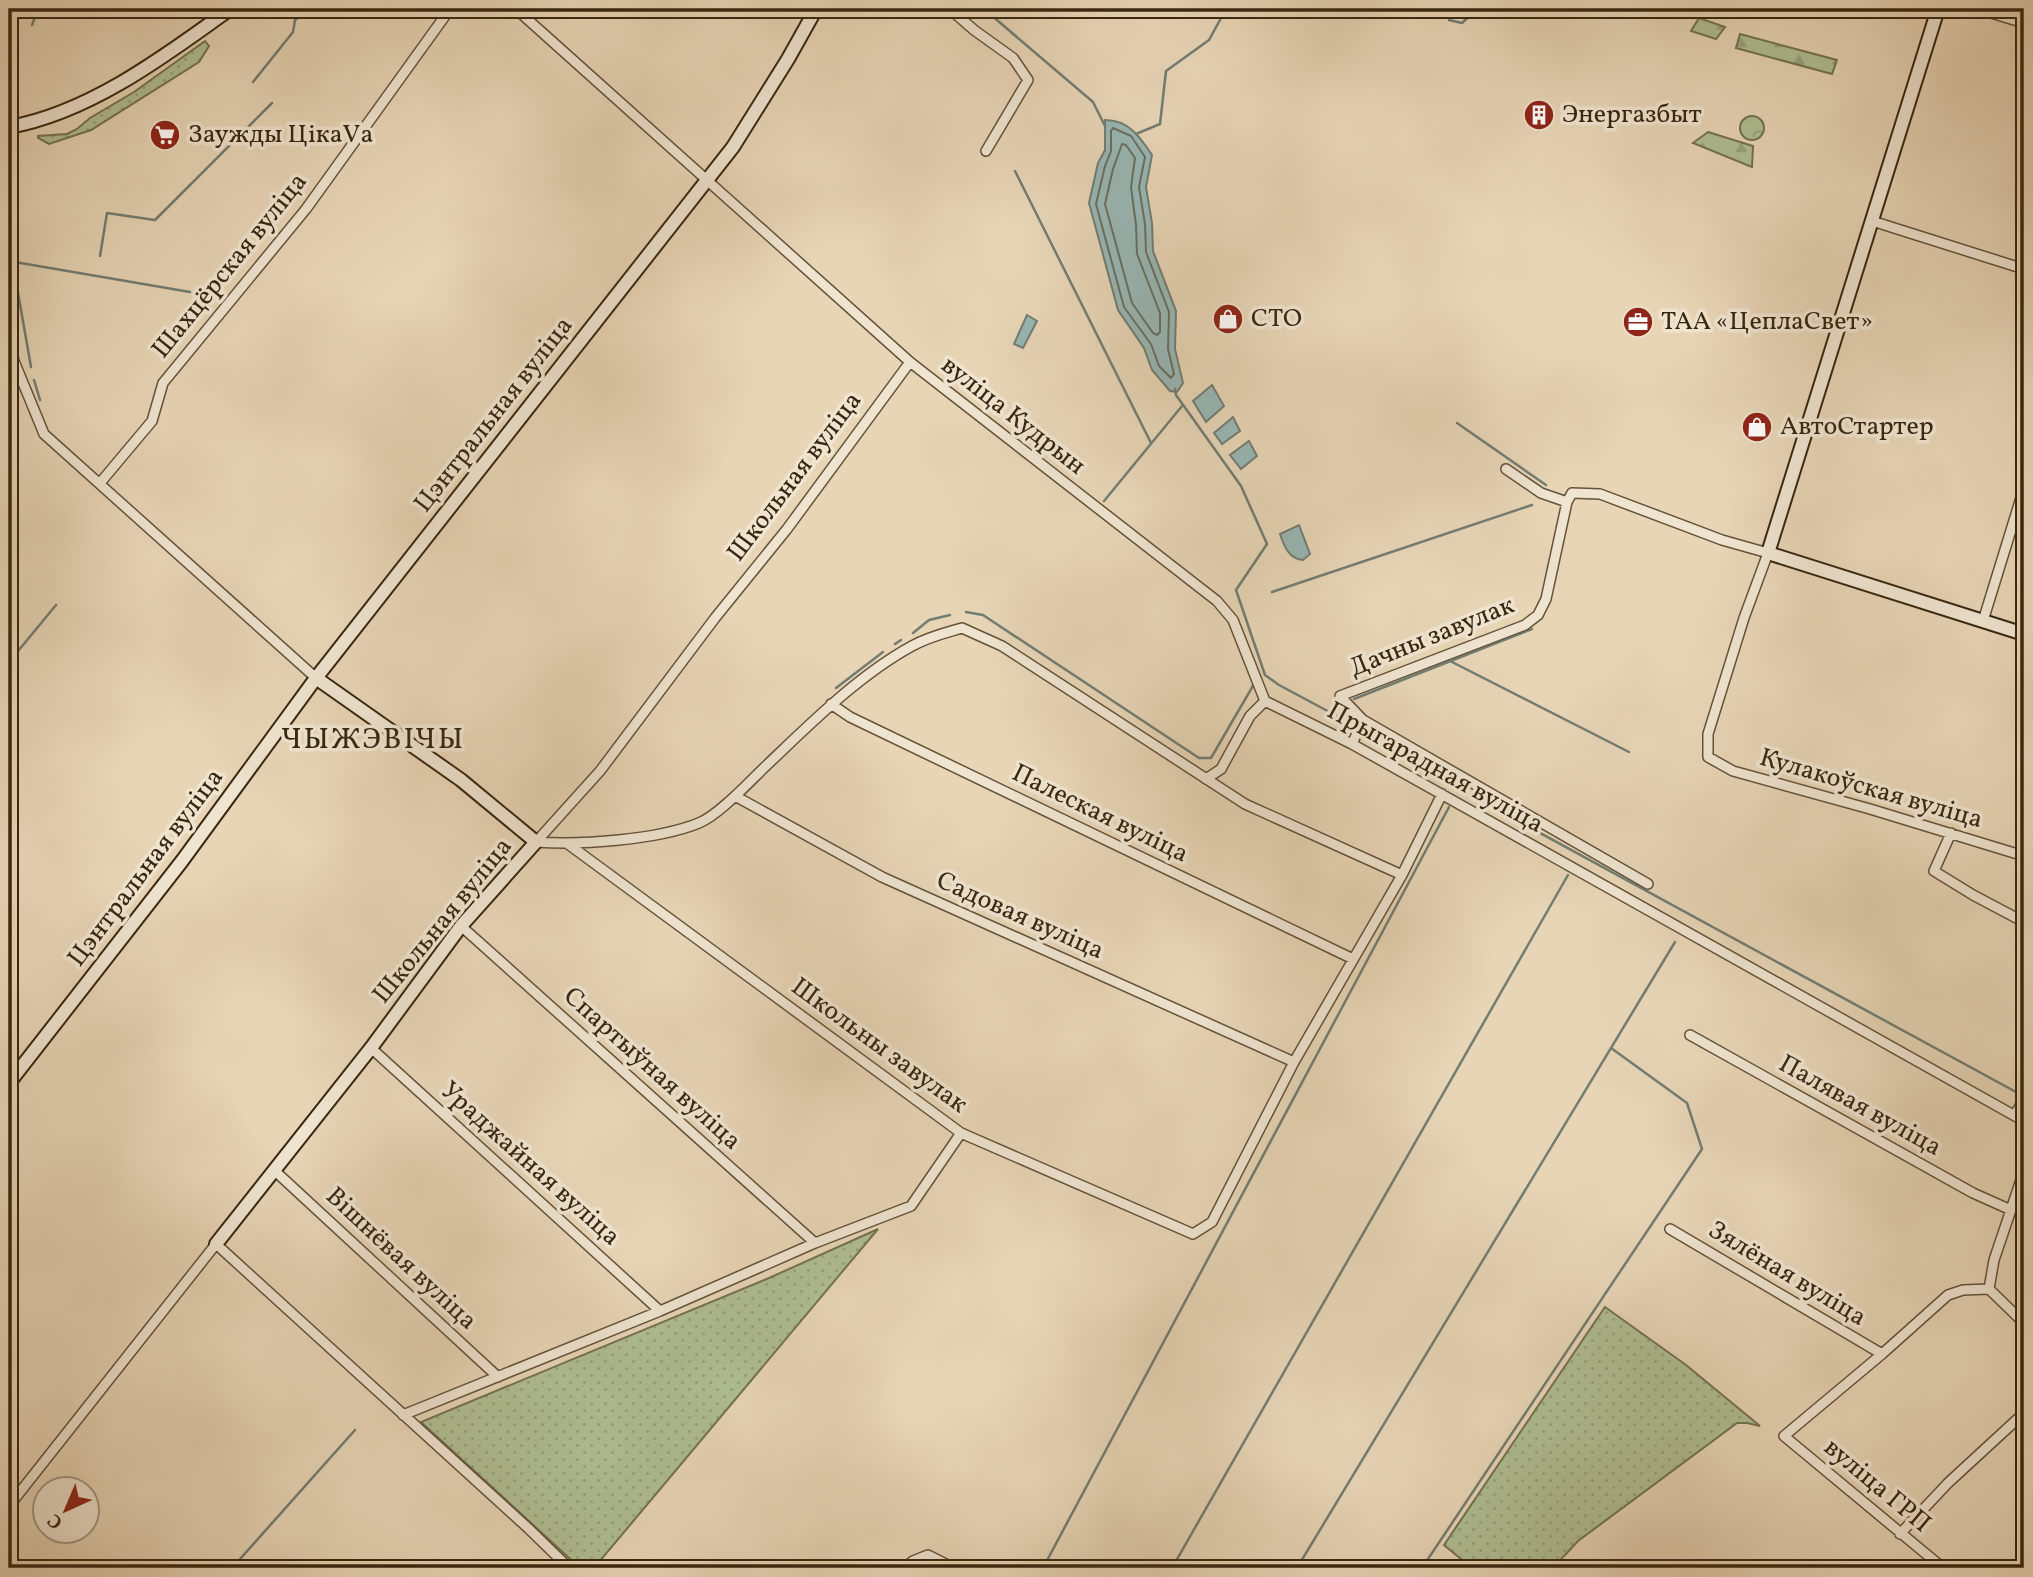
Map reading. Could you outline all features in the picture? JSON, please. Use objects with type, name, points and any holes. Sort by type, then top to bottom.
[{"type":"street","points":[[9,127],[63,112],[113,87],[230,9]]},
{"type":"street","name":"Шахцёрская вуліца","points":[[100,483],[152,421],[163,383],[306,209],[450,9]]},
{"type":"street","points":[[516,9],[707,180]]},
{"type":"street","name":"Цэнтральная вуліца","points":[[9,1083],[182,861],[316,678],[733,147],[816,9]]},
{"type":"street","points":[[950,9],[1013,58],[1028,80],[986,151]]},
{"type":"street","points":[[1768,553],[1938,9]]},
{"type":"street","points":[[1978,9],[2024,23]]},
{"type":"street","name":"вуліца Кудрын","points":[[707,180],[910,362],[1217,601],[1233,620],[1265,701]]},
{"type":"street","points":[[1872,221],[2024,269]]},
{"type":"street","points":[[9,341],[11,362],[44,434],[316,678],[461,780],[536,842],[568,844],[663,834],[702,822],[734,796],[831,704],[911,646],[962,628],[1002,646],[1245,804],[1402,875]]},
{"type":"street","name":"Школьная вуліца","points":[[9,1506],[372,1048],[461,926],[600,771],[715,618],[787,529],[910,362]]},
{"type":"street","points":[[1506,469],[1541,493],[1567,502],[1572,493],[1600,494],[1723,540],[2024,634]]},
{"type":"street","points":[[1983,621],[2024,488]]},
{"type":"street","name":"Дачны завулак","points":[[1363,720],[1340,696],[1525,625],[1538,615],[1546,599],[1567,502]]},
{"type":"street","name":"Кулакоўская вуліца","points":[[1768,553],[1744,618],[1708,734],[1708,757],[1732,771],[1950,837],[2024,856]]},
{"type":"street","points":[[1206,779],[1221,769],[1250,716],[1265,701]]},
{"type":"street","name":"Прыгарадная вуліца","points":[[1265,701],[1352,744],[2015,1115]]},
{"type":"street","name":"Палеская вуліца","points":[[831,704],[863,723],[1353,959]]},
{"type":"street","points":[[1352,744],[1363,720],[1648,884]]},
{"type":"street","points":[[1294,1062],[1402,875],[1442,794]]},
{"type":"street","name":"Садовая вуліца","points":[[734,796],[882,877],[1294,1062]]},
{"type":"street","points":[[1950,837],[1934,871],[2024,922]]},
{"type":"street","name":"Школьны завулак","points":[[568,844],[961,1133],[1193,1234],[1212,1222],[1294,1062]]},
{"type":"street","name":"Спартыўная вуліца","points":[[461,926],[815,1243]]},
{"type":"street","name":"Палявая вуліца","points":[[1690,1035],[1961,1186],[2011,1210]]},
{"type":"street","name":"Ураджайная вуліца","points":[[372,1048],[660,1311]]},
{"type":"street","points":[[2024,1099],[2015,1115],[2024,1121]]},
{"type":"street","points":[[403,1415],[660,1311],[815,1243],[911,1206],[961,1133]]},
{"type":"street","name":"Вішнёвая вуліца","points":[[275,1171],[498,1377]]},
{"type":"street","points":[[1990,1289],[1994,1260],[2024,1171]]},
{"type":"street","name":"Зялёная вуліца","points":[[1670,1229],[1882,1354]]},
{"type":"street","points":[[216,1244],[569,1568]]},
{"type":"street","points":[[1882,1354],[1948,1295],[1963,1290],[1990,1289],[2024,1323]]},
{"type":"street","name":"вуліца ГРП","points":[[1882,1354],[1784,1436],[1943,1568]]},
{"type":"street","points":[[1900,1534],[1948,1483],[2024,1413]]},
{"type":"street","points":[[904,1568],[928,1555],[954,1568]]},
{"type":"green space","points":[[1699,18],[1725,27],[1716,39],[1691,31]]},
{"type":"green space","points":[[1740,34],[1837,60],[1832,74],[1736,48]]},
{"type":"green space","points":[[205,41],[209,46],[199,62],[91,130],[49,144],[38,138],[67,134],[77,129]]},
{"type":"green space","points":[[1752,116],[1761,119],[1764,128],[1761,137],[1752,140],[1743,137],[1740,128],[1743,119]]},
{"type":"green space","points":[[1708,132],[1753,146],[1752,167],[1693,143]]},
{"type":"green space","points":[[878,1229],[594,1568],[580,1568],[421,1422],[769,1278]]},
{"type":"green space","points":[[1605,1307],[1686,1365],[1760,1426],[1737,1423],[1578,1541],[1553,1568],[1472,1568],[1444,1545]]},
{"type":"water","points":[[1105,120],[1127,126],[1152,155],[1146,187],[1153,251],[1176,311],[1175,349],[1183,383],[1177,392],[1170,391],[1152,370],[1144,348],[1118,310],[1089,203],[1098,163],[1105,150]]},
{"type":"water","points":[[1027,315],[1037,321],[1023,348],[1014,344]]},
{"type":"water","points":[[1212,385],[1224,406],[1206,422],[1193,401]]},
{"type":"water","points":[[1233,417],[1240,431],[1222,444],[1214,433]]},
{"type":"water","points":[[1249,441],[1257,456],[1241,469],[1230,455]]},
{"type":"water","points":[[1299,525],[1310,554],[1303,560],[1291,554],[1280,534]]},
{"type":"waterway","points":[[32,25],[38,9]]},
{"type":"waterway","points":[[253,82],[293,32],[295,20],[311,9]]},
{"type":"waterway","points":[[984,9],[1093,102],[1105,126]]},
{"type":"waterway","points":[[1136,134],[1160,124],[1166,71],[1209,40],[1226,9]]},
{"type":"waterway","points":[[1428,9],[1433,11]]},
{"type":"waterway","points":[[1449,20],[1462,23],[1477,9]]},
{"type":"waterway","points":[[100,256],[107,213],[155,220],[272,103]]},
{"type":"waterway","points":[[1015,171],[1151,443]]},
{"type":"waterway","points":[[9,261],[190,292]]},
{"type":"waterway","points":[[13,264],[31,367]]},
{"type":"waterway","points":[[34,380],[40,400]]},
{"type":"waterway","points":[[1175,389],[1176,395],[1241,486],[1267,544],[1236,590],[1265,675],[1350,723]]},
{"type":"waterway","points":[[1104,501],[1182,406]]},
{"type":"waterway","points":[[1457,423],[1546,485]]},
{"type":"waterway","points":[[1272,592],[1532,505]]},
{"type":"waterway","points":[[9,662],[56,605]]},
{"type":"waterway","points":[[966,612],[983,615],[1199,758],[1211,758],[1254,684]]},
{"type":"waterway","points":[[913,633],[929,620],[950,615]]},
{"type":"waterway","points":[[1354,699],[1532,629]]},
{"type":"waterway","points":[[895,644],[901,640]]},
{"type":"waterway","points":[[836,688],[883,652]]},
{"type":"waterway","points":[[1450,661],[1629,752]]},
{"type":"waterway","points":[[1368,736],[1406,760],[2016,1092]]},
{"type":"waterway","points":[[1043,1568],[1449,807]]},
{"type":"waterway","points":[[1172,1568],[1568,875]]},
{"type":"waterway","points":[[1297,1568],[1675,942]]},
{"type":"waterway","points":[[1422,1568],[1702,1149],[1687,1103],[1611,1048]]},
{"type":"waterway","points":[[232,1568],[355,1430]]},
{"type":"place","name":"Энергазбыт","points":[[1539,115]]},
{"type":"place","name":"Заужды ЦікаVа","points":[[165,135]]},
{"type":"place","name":"СТО","points":[[1228,319]]},
{"type":"place","name":"ТАА «ЦеплаСвет»","points":[[1638,322]]},
{"type":"place","name":"АвтоСтартер","points":[[1757,427]]},
{"type":"district","name":"ЧЫЖЭВІЧЫ","points":[[373,740]]}]
